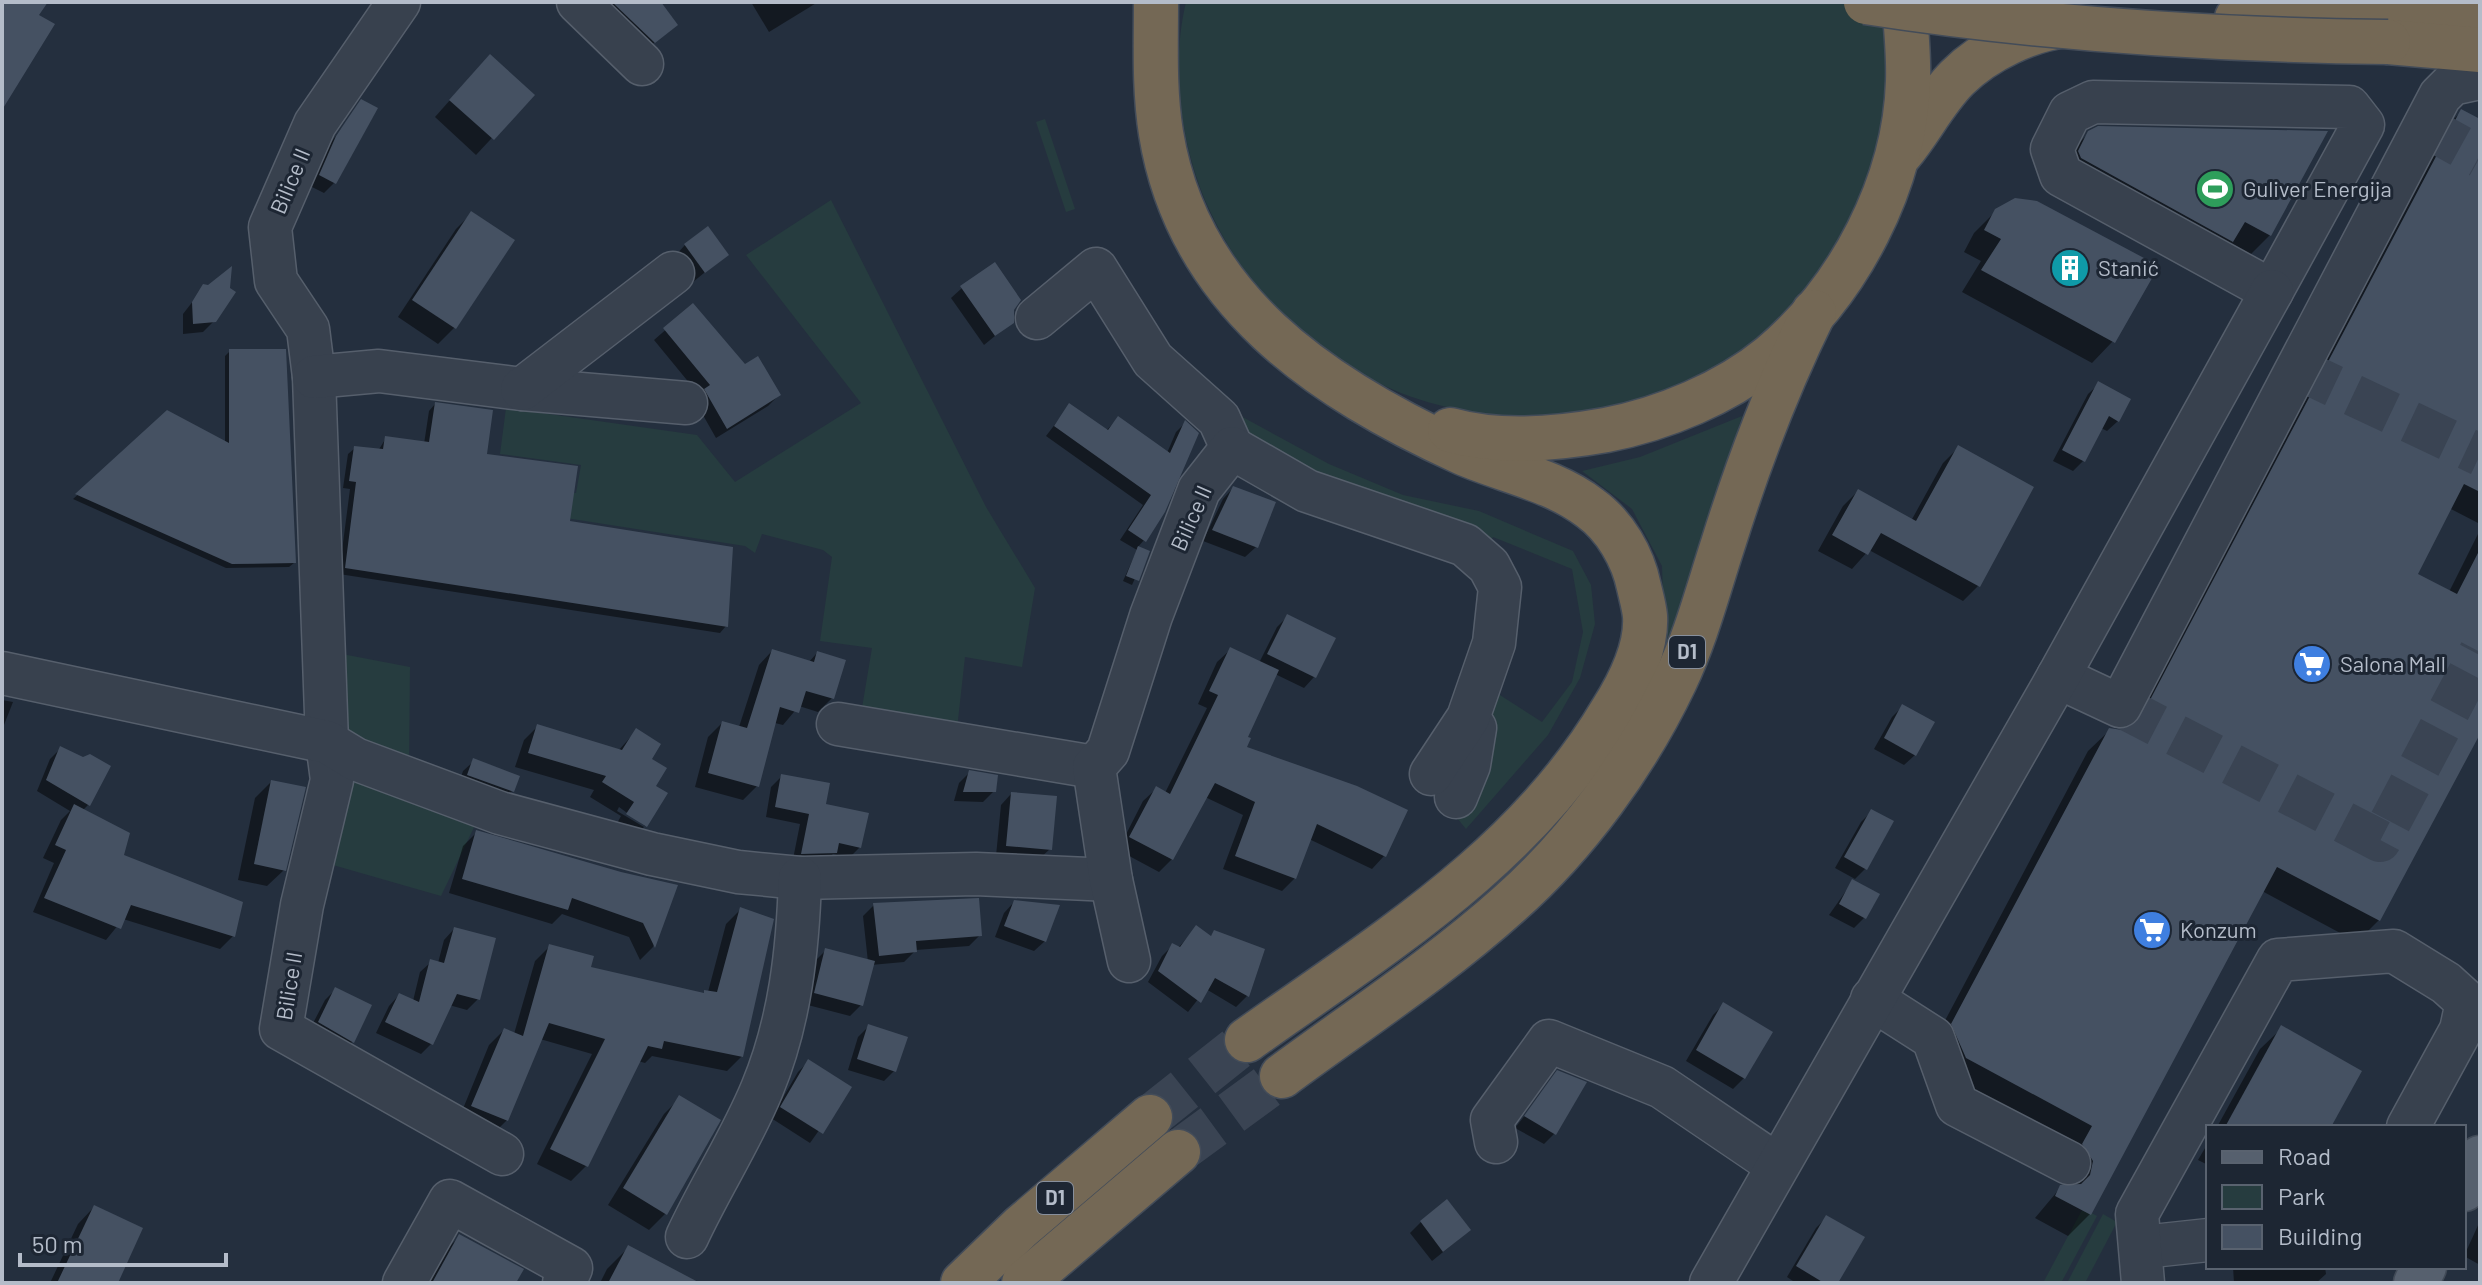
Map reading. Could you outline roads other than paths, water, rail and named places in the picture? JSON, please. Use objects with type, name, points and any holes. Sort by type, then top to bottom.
[{"type":"highway","points":[[1866,2],[1966,18],[2241,40],[2388,42],[2480,50]]},
{"type":"highway","name":"D1","points":[[1282,1076],[1470,938],[1512,902],[1549,864],[1626,767],[1674,682],[1694,636],[1781,379],[1814,312],[1839,280],[1872,223],[1895,162],[1908,82],[1904,2]]},
{"type":"highway","points":[[1895,162],[1959,76],[1999,48],[2042,28],[2125,19],[2308,18],[2480,9]]},
{"type":"highway","name":"D1","points":[[1157,12],[1155,85],[1168,162],[1196,235],[1222,280],[1255,320],[1293,356],[1336,386],[1463,452],[1545,484],[1590,508],[1618,536],[1637,576],[1645,618],[1638,659],[1590,749],[1549,801],[1447,898],[1247,1040]]},
{"type":"highway","points":[[1383,410],[1468,435],[1557,439],[1645,422],[1744,374],[1770,356],[1814,312]]},
{"type":"highway","name":"D1","points":[[963,1283],[1021,1227],[1150,1117]]},
{"type":"highway","name":"D1","points":[[1024,1283],[1048,1267],[1178,1152]]},
{"type":"main road","points":[[2466,1185],[2480,1158]]},
{"type":"street","name":"Bilice II","points":[[399,2],[315,124],[270,227],[276,281],[308,329],[314,377],[327,742],[332,780],[302,905],[281,1029],[502,1154]]},
{"type":"street","points":[[578,2],[642,64]]},
{"type":"street","points":[[2058,677],[2120,706],[2440,96],[2452,84],[2480,78]]},
{"type":"street","points":[[1711,1283],[2058,677],[2245,340],[2272,291],[2294,251],[2363,125],[2349,107],[2093,102],[2070,113],[2052,149],[2061,175],[2272,291]]},
{"type":"street","points":[[2294,251],[2344,277]]},
{"type":"street","points":[[1037,318],[1096,269],[1153,360],[1219,419],[1232,448],[1307,491],[1433,532],[1478,553],[1500,587],[1500,608],[1494,643],[1443,786]]},
{"type":"street","points":[[522,389],[673,273]]},
{"type":"street","points":[[2245,340],[2296,368]]},
{"type":"street","points":[[314,377],[379,371],[522,389],[686,403]]},
{"type":"street","name":"Bilice II","points":[[1094,767],[1108,751],[1151,616],[1199,490],[1232,448]]},
{"type":"street","points":[[2,673],[327,742],[355,759],[500,813],[652,854],[738,872],[800,878],[976,874],[1111,880]]},
{"type":"street","points":[[838,724],[1094,767],[1111,880],[1129,961]]},
{"type":"street","points":[[687,1237],[763,1089],[787,1009],[798,936],[800,878]]},
{"type":"street","points":[[2206,1241],[2143,1265],[2137,1214],[2278,960],[2394,951],[2446,983],[2467,1002],[2461,1030],[2409,1125]]},
{"type":"street","points":[[1872,999],[1933,1038],[1957,1105],[2069,1163]]},
{"type":"street","points":[[1496,1142],[1492,1120],[1549,1041],[1662,1087],[1777,1165]]},
{"type":"street","points":[[404,1283],[450,1201],[571,1268],[564,1283]]},
{"type":"tunnel","points":[[2424,126],[2480,157]]},
{"type":"tunnel","points":[[2296,368],[2480,455]]},
{"type":"tunnel","points":[[2120,706],[2380,841],[2480,652]]},
{"type":"tunnel","points":[[1150,1117],[1247,1040]]},
{"type":"tunnel","points":[[1178,1152],[1282,1076]]},
{"type":"place","name":"Guliver Energija","points":[[2215,189]]},
{"type":"place","name":"Stanić","points":[[2070,268]]},
{"type":"place","name":"Salona Mall","points":[[2312,664]]},
{"type":"place","name":"Konzum","points":[[2152,930]]}]
